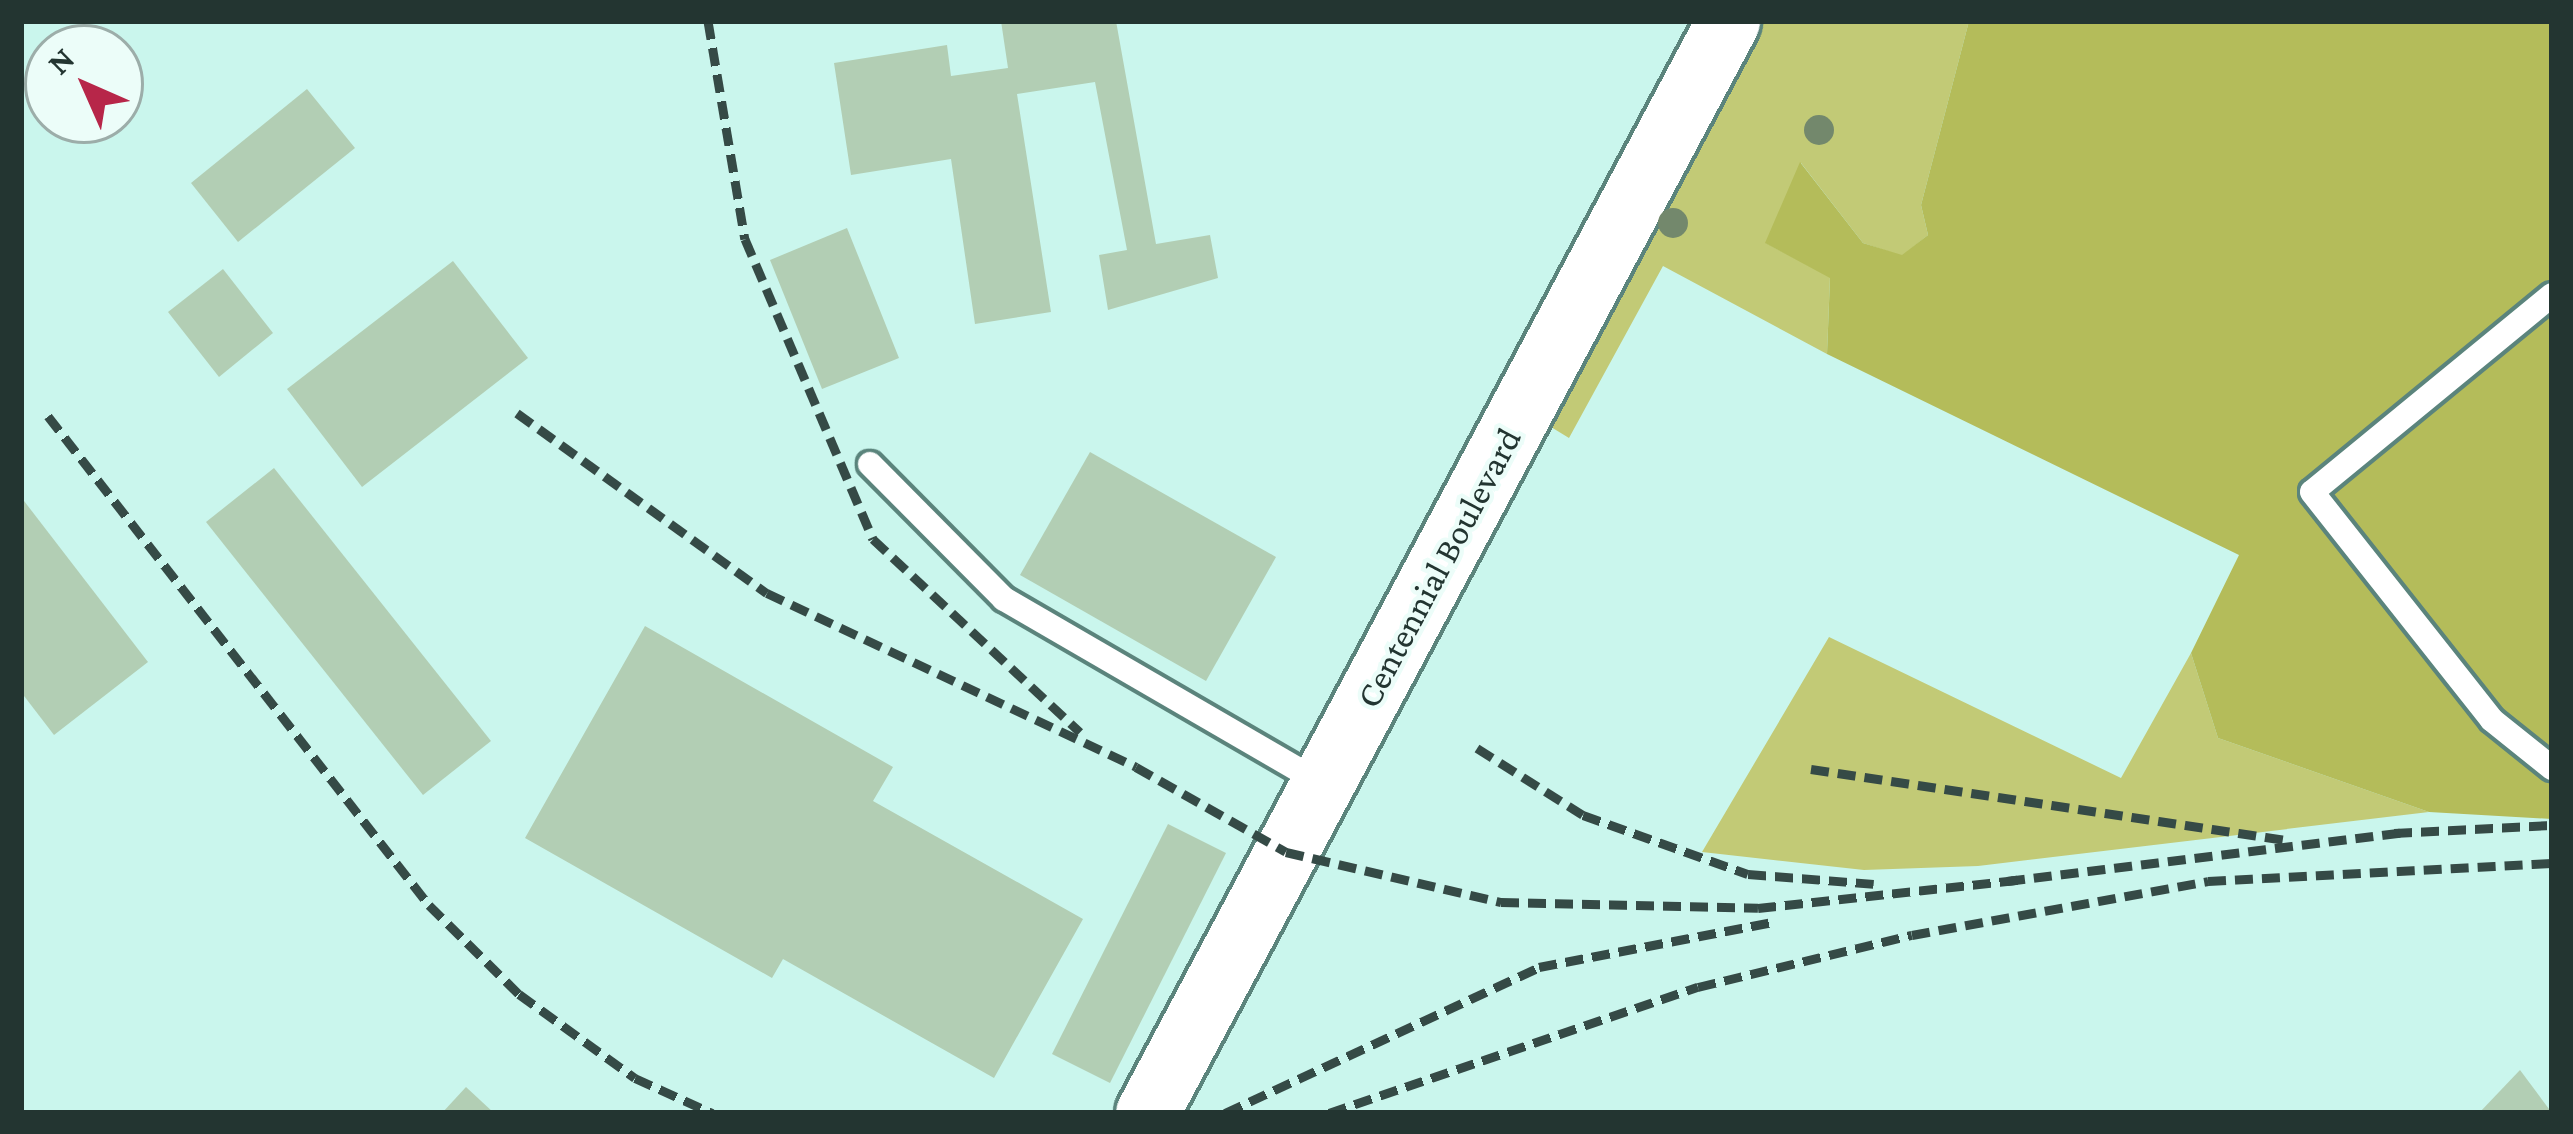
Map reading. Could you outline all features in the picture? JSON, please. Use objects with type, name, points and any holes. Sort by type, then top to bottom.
[{"type":"main road","name":"Centennial Boulevard","points":[[1147,1113],[1728,21]]},
{"type":"lane","points":[[2552,296],[2312,492],[2492,720],[2552,768]]},
{"type":"lane","points":[[870,464],[1004,599],[1324,784]]},
{"type":"green space","points":[[1728,21],[1969,21],[1921,205],[1928,235],[1902,256],[1863,243],[1801,163],[1766,243],[1830,277],[1827,354],[1663,266],[1569,438],[1523,410]]},
{"type":"green space","points":[[1969,21],[2552,21],[2552,819],[2429,812],[2218,738],[2191,653],[2239,555],[1827,354],[1830,278],[1765,243],[1800,162],[1863,243],[1902,255],[1928,235],[1921,205]]},
{"type":"green space","points":[[1829,637],[2121,778],[2191,653],[2218,738],[2429,812],[1978,866],[1864,870],[1702,852]]},
{"type":"building","points":[[1001,21],[1116,21],[1156,244],[1210,235],[1218,278],[1108,310],[1099,255],[1127,250],[1095,82],[1017,94],[1051,312],[975,324],[951,159],[851,175],[834,63],[947,45],[951,76],[1008,68]]},
{"type":"building","points":[[307,89],[355,148],[238,242],[191,183]]},
{"type":"building","points":[[847,228],[899,358],[822,389],[770,260]]},
{"type":"building","points":[[453,261],[528,358],[362,487],[287,389]]},
{"type":"building","points":[[223,269],[273,333],[219,377],[168,312]]},
{"type":"building","points":[[1090,452],[1276,557],[1206,681],[1020,575]]},
{"type":"building","points":[[274,468],[491,741],[423,795],[206,522]]},
{"type":"building","points":[[21,497],[148,662],[54,735],[21,692]]},
{"type":"building","points":[[645,626],[893,767],[873,801],[1083,919],[994,1078],[783,959],[772,978],[525,838]]},
{"type":"building","points":[[1168,824],[1226,853],[1110,1083],[1052,1054]]},
{"type":"building","points":[[2520,1070],[2552,1113],[2479,1113]]},
{"type":"building","points":[[466,1087],[494,1113],[442,1113]]},
{"type":"railway","points":[[708,21],[745,239],[873,539],[1080,732]]},
{"type":"railway","points":[[517,413],[767,593],[1136,767],[1286,852],[1501,902],[1758,908],[2024,879]]},
{"type":"railway","points":[[48,416],[429,905],[519,994],[635,1078],[712,1113]]},
{"type":"railway","points":[[1477,748],[1583,815],[1748,874],[1874,884]]},
{"type":"railway","points":[[1811,769],[2286,840]]},
{"type":"railway","points":[[2394,833],[2552,825]]},
{"type":"railway","points":[[2007,881],[2406,832]]},
{"type":"railway","points":[[1329,1113],[1698,987],[1912,935],[2208,881],[2552,863]]},
{"type":"railway","points":[[1225,1113],[1539,967],[1777,921]]}]
